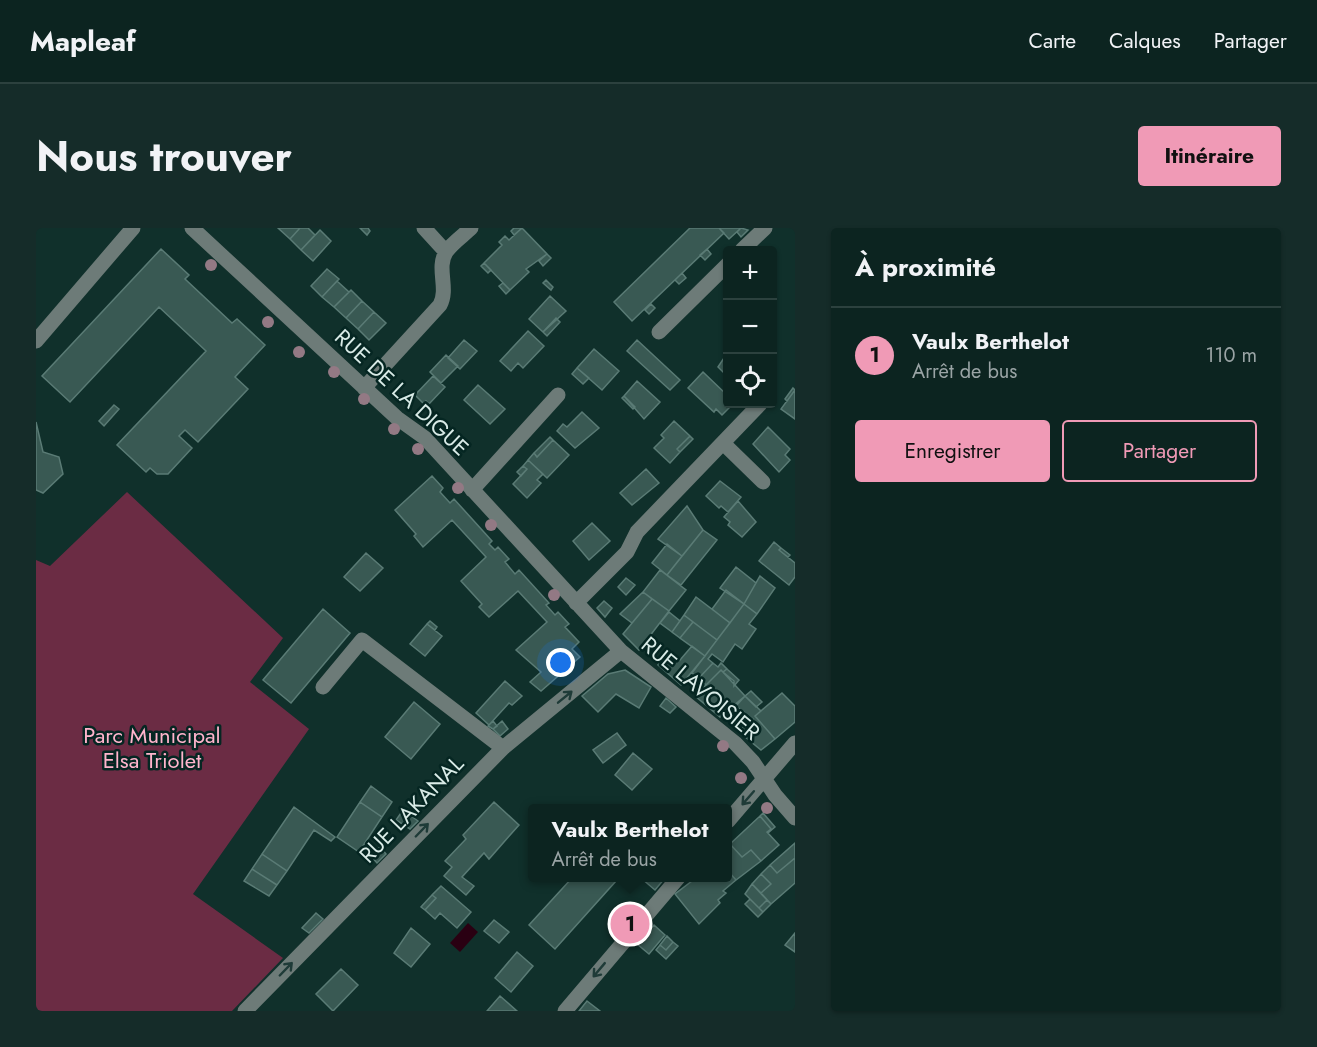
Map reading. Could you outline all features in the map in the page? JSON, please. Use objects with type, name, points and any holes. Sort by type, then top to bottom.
[{"type":"street","points":[[36,341],[133,228]]},
{"type":"street","name":"RUE DE LA DIGUE","points":[[192,228],[397,418],[425,438],[621,651]]},
{"type":"street","points":[[424,228],[446,252]]},
{"type":"street","points":[[364,388],[440,304],[444,296],[443,263],[446,252],[471,228]]},
{"type":"street","points":[[746,246],[765,228]]},
{"type":"street","points":[[659,332],[723,269]]},
{"type":"street","points":[[472,490],[558,395]]},
{"type":"street","points":[[576,603],[627,552],[637,532],[756,408]]},
{"type":"street","points":[[723,443],[763,482]]},
{"type":"street","points":[[323,687],[362,640],[503,748]]},
{"type":"street","name":"RUE LAKANAL","points":[[245,1011],[503,748],[621,651]]},
{"type":"street","name":"RUE LAVOISIER","points":[[621,651],[735,743],[753,762],[795,819]]},
{"type":"street","points":[[732,816],[795,743]]},
{"type":"street","points":[[565,1011],[675,882]]},
{"type":"green space","name":"Parc Municipal Elsa Triolet","points":[[127,492],[283,638],[250,682],[309,729],[193,894],[283,958],[232,1011],[36,1011],[36,560],[50,566]]},
{"type":"shaded area","points":[[468,923],[478,932],[460,952],[450,943]]},
{"type":"building","points":[[278,228],[300,228],[290,239]]},
{"type":"building","points":[[300,228],[308,228],[315,235],[301,250],[290,239]]},
{"type":"building","points":[[360,228],[368,228],[370,231],[367,235]]},
{"type":"building","points":[[514,228],[522,228],[514,235],[511,231]]},
{"type":"building","points":[[522,228],[547,254],[526,269],[529,272],[510,290],[484,263],[502,245],[499,242],[505,236],[509,240]]},
{"type":"building","points":[[690,228],[719,228],[724,233],[632,321],[614,302]]},
{"type":"building","points":[[719,228],[741,228],[729,239]]},
{"type":"building","points":[[741,228],[748,230],[741,237],[737,232]]},
{"type":"building","points":[[320,230],[331,241],[313,261],[301,250]]},
{"type":"building","points":[[161,249],[189,275],[185,279],[232,323],[237,319],[265,345],[235,377],[248,389],[198,442],[185,430],[179,436],[192,448],[168,474],[157,474],[150,468],[146,472],[117,445],[206,351],[159,307],[70,402],[42,376]]},
{"type":"building","points":[[707,249],[711,254],[705,260],[700,255]]},
{"type":"building","points":[[547,254],[551,258],[543,266],[539,261]]},
{"type":"building","points":[[484,263],[491,270],[488,273],[481,266]]},
{"type":"building","points":[[327,269],[339,279],[322,297],[311,286]]},
{"type":"building","points":[[682,273],[686,278],[679,284],[675,280]]},
{"type":"building","points":[[546,280],[553,287],[551,290],[543,283]]},
{"type":"building","points":[[337,281],[349,292],[334,307],[322,297]]},
{"type":"building","points":[[503,283],[510,290],[506,294],[499,286]]},
{"type":"building","points":[[351,290],[362,301],[346,318],[334,307]]},
{"type":"building","points":[[550,296],[566,311],[543,332],[529,319]]},
{"type":"building","points":[[362,301],[374,312],[358,329],[346,318]]},
{"type":"building","points":[[651,304],[655,308],[649,314],[645,310]]},
{"type":"building","points":[[374,312],[386,323],[369,340],[358,329]]},
{"type":"building","points":[[556,318],[560,322],[547,336],[543,332]]},
{"type":"building","points":[[528,331],[544,346],[523,368],[518,363],[511,371],[500,361]]},
{"type":"building","points":[[464,340],[477,351],[460,369],[448,358]]},
{"type":"building","points":[[637,340],[680,380],[670,390],[627,351]]},
{"type":"building","points":[[594,349],[619,371],[602,390],[577,368]]},
{"type":"building","points":[[446,355],[458,366],[441,383],[430,372]]},
{"type":"building","points":[[723,360],[723,372],[718,367]]},
{"type":"building","points":[[577,368],[589,378],[583,384],[572,374]]},
{"type":"building","points":[[703,372],[723,391],[723,408],[729,408],[722,415],[716,409],[714,412],[688,388]]},
{"type":"building","points":[[433,376],[445,387],[429,404],[426,401],[424,404],[415,395]]},
{"type":"building","points":[[637,381],[660,402],[644,419],[624,396]]},
{"type":"building","points":[[478,385],[505,409],[490,424],[464,400]]},
{"type":"building","points":[[793,388],[795,390],[787,401],[785,399]]},
{"type":"building","points":[[795,390],[795,419],[781,409]]},
{"type":"building","points":[[624,396],[635,407],[633,409],[622,398]]},
{"type":"building","points":[[114,405],[119,409],[104,426],[99,421]]},
{"type":"building","points":[[582,412],[599,428],[575,448],[557,431],[563,424],[567,427]]},
{"type":"building","points":[[674,421],[690,436],[677,449],[680,452],[670,463],[654,448],[664,438],[661,435]]},
{"type":"building","points":[[36,422],[43,452],[59,457],[63,474],[43,493],[36,490]]},
{"type":"building","points":[[768,427],[790,449],[785,455],[790,460],[779,472],[753,444]]},
{"type":"building","points":[[690,436],[693,439],[680,452],[677,449]]},
{"type":"building","points":[[550,437],[553,440],[537,457],[534,453]]},
{"type":"building","points":[[553,440],[569,455],[547,478],[528,460],[534,453],[537,457]]},
{"type":"building","points":[[528,460],[543,474],[537,480],[541,483],[527,498],[513,484],[527,469],[523,466]]},
{"type":"building","points":[[523,466],[527,469],[521,476],[517,472]]},
{"type":"building","points":[[646,469],[659,483],[632,505],[620,493]]},
{"type":"building","points":[[432,476],[443,488],[440,492],[450,503],[454,499],[492,541],[489,544],[495,550],[498,547],[509,559],[505,562],[515,574],[519,570],[549,603],[546,605],[555,615],[558,612],[569,624],[565,627],[579,642],[572,649],[580,657],[541,691],[530,682],[541,672],[516,650],[547,622],[518,591],[489,617],[479,607],[482,604],[461,581],[486,557],[452,520],[423,547],[414,536],[416,534],[395,510]]},
{"type":"building","points":[[720,481],[741,497],[728,512],[721,506],[719,508],[706,496]]},
{"type":"building","points":[[738,501],[756,522],[742,537],[728,525],[730,522],[724,517]]},
{"type":"building","points":[[687,506],[703,530],[682,556],[658,539]]},
{"type":"building","points":[[592,523],[610,541],[589,560],[573,541]]},
{"type":"building","points":[[703,530],[717,540],[681,585],[667,575]]},
{"type":"building","points":[[774,542],[781,548],[779,550],[795,563],[795,577],[789,585],[759,561]]},
{"type":"building","points":[[667,544],[682,556],[667,575],[652,563]]},
{"type":"building","points":[[781,548],[790,555],[788,557],[779,550]]},
{"type":"building","points":[[366,553],[383,568],[360,591],[344,577]]},
{"type":"building","points":[[736,567],[756,583],[744,604],[720,588]]},
{"type":"building","points":[[660,570],[686,590],[669,611],[643,592]]},
{"type":"building","points":[[760,576],[775,588],[757,614],[744,604]]},
{"type":"building","points":[[626,578],[635,585],[626,595],[618,587]]},
{"type":"building","points":[[726,590],[744,604],[730,623],[712,609]]},
{"type":"building","points":[[643,592],[652,599],[632,623],[620,614]]},
{"type":"building","points":[[696,597],[730,623],[717,640],[684,615]]},
{"type":"building","points":[[652,599],[669,611],[639,650],[623,634]]},
{"type":"building","points":[[604,601],[612,608],[605,617],[597,608]]},
{"type":"building","points":[[744,604],[757,614],[749,624],[756,629],[742,649],[735,644],[723,662],[712,654],[708,659],[713,663],[699,678],[692,673]]},
{"type":"building","points":[[323,609],[350,633],[291,703],[263,680]]},
{"type":"building","points":[[669,612],[680,621],[672,632],[660,623]]},
{"type":"building","points":[[684,615],[693,622],[680,638],[672,632]]},
{"type":"building","points":[[430,621],[437,627],[435,630],[427,624]]},
{"type":"building","points":[[693,622],[717,640],[705,656],[680,638]]},
{"type":"building","points":[[427,624],[442,636],[425,656],[410,644]]},
{"type":"building","points":[[692,646],[705,656],[681,685],[658,665],[665,656],[668,659],[672,654],[680,660]]},
{"type":"building","points":[[713,663],[718,667],[721,663],[727,669],[723,672],[721,670],[706,685],[699,678]]},
{"type":"building","points":[[727,669],[739,680],[734,686],[734,681],[723,672]]},
{"type":"building","points":[[625,670],[651,687],[639,708],[616,694],[598,712],[582,696],[608,674]]},
{"type":"building","points":[[721,670],[745,696],[720,717],[695,696]]},
{"type":"building","points":[[505,681],[522,696],[512,705],[509,703],[489,725],[476,713]]},
{"type":"building","points":[[751,691],[762,702],[756,707],[745,696]]},
{"type":"building","points":[[782,693],[795,706],[795,722],[775,739],[755,716]]},
{"type":"building","points":[[745,696],[761,711],[755,716],[775,739],[761,750],[738,731],[753,719],[736,706]]},
{"type":"building","points":[[666,698],[676,707],[670,713],[660,706]]},
{"type":"building","points":[[414,702],[440,724],[411,759],[385,737]]},
{"type":"building","points":[[493,721],[497,726],[493,729],[488,726]]},
{"type":"building","points":[[502,721],[508,729],[500,736],[493,729]]},
{"type":"building","points":[[617,733],[626,745],[603,763],[593,750]]},
{"type":"building","points":[[633,753],[652,769],[632,790],[615,775]]},
{"type":"building","points":[[371,786],[392,802],[382,817],[360,802]]},
{"type":"building","points":[[360,802],[382,817],[359,852],[337,837]]},
{"type":"building","points":[[494,802],[519,825],[489,859],[484,853],[462,877],[474,886],[466,895],[444,876],[452,867],[445,861],[466,839],[463,835]]},
{"type":"building","points":[[294,807],[335,837],[331,841],[314,830],[287,871],[262,854]]},
{"type":"building","points":[[403,810],[418,821],[410,829],[396,820]]},
{"type":"building","points":[[763,813],[775,827],[768,833],[771,829],[760,816]]},
{"type":"building","points":[[760,816],[771,829],[767,832],[779,845],[761,861],[751,850],[742,857],[732,846],[732,842]]},
{"type":"building","points":[[795,843],[795,858],[777,873],[770,865]]},
{"type":"building","points":[[732,846],[742,857],[751,850],[761,861],[736,880],[732,876]]},
{"type":"building","points":[[380,847],[386,854],[377,863],[371,856]]},
{"type":"building","points":[[262,854],[287,871],[277,885],[252,869]]},
{"type":"building","points":[[795,858],[795,883],[771,904],[761,893],[771,884],[761,874],[770,865],[777,873]]},
{"type":"building","points":[[252,869],[277,885],[269,896],[244,881]]},
{"type":"building","points":[[761,874],[771,884],[761,893],[752,884]]},
{"type":"building","points":[[732,876],[736,880],[723,891],[726,893],[718,900],[720,903],[699,924],[675,894],[691,882],[732,882]]},
{"type":"building","points":[[568,882],[615,882],[555,949],[529,925]]},
{"type":"building","points":[[646,882],[662,882],[655,890]]},
{"type":"building","points":[[752,884],[767,900],[759,908],[745,894]]},
{"type":"building","points":[[441,886],[471,912],[457,928],[440,913],[435,919],[425,910],[436,898],[432,895]]},
{"type":"building","points":[[432,895],[436,898],[425,910],[421,907]]},
{"type":"building","points":[[750,899],[763,912],[758,917],[745,904]]},
{"type":"building","points":[[767,900],[771,904],[763,912],[759,908]]},
{"type":"building","points":[[316,913],[323,919],[309,933],[302,928]]},
{"type":"building","points":[[494,920],[509,932],[499,943],[484,931]]},
{"type":"building","points":[[654,925],[665,935],[649,954],[637,944]]},
{"type":"building","points":[[411,928],[430,944],[411,967],[394,953]]},
{"type":"building","points":[[795,933],[795,952],[785,945]]},
{"type":"building","points":[[667,936],[673,942],[666,950],[660,945]]},
{"type":"building","points":[[673,942],[678,946],[666,959],[656,950],[660,945],[666,950]]},
{"type":"building","points":[[517,952],[533,966],[511,992],[495,978]]},
{"type":"building","points":[[341,969],[358,985],[333,1011],[316,994]]},
{"type":"building","points":[[500,996],[517,1011],[487,1011]]},
{"type":"building","points":[[587,1001],[600,1011],[579,1011]]},
{"type":"place","name":"Vaulx Berthelot","points":[[630,924]]}]
